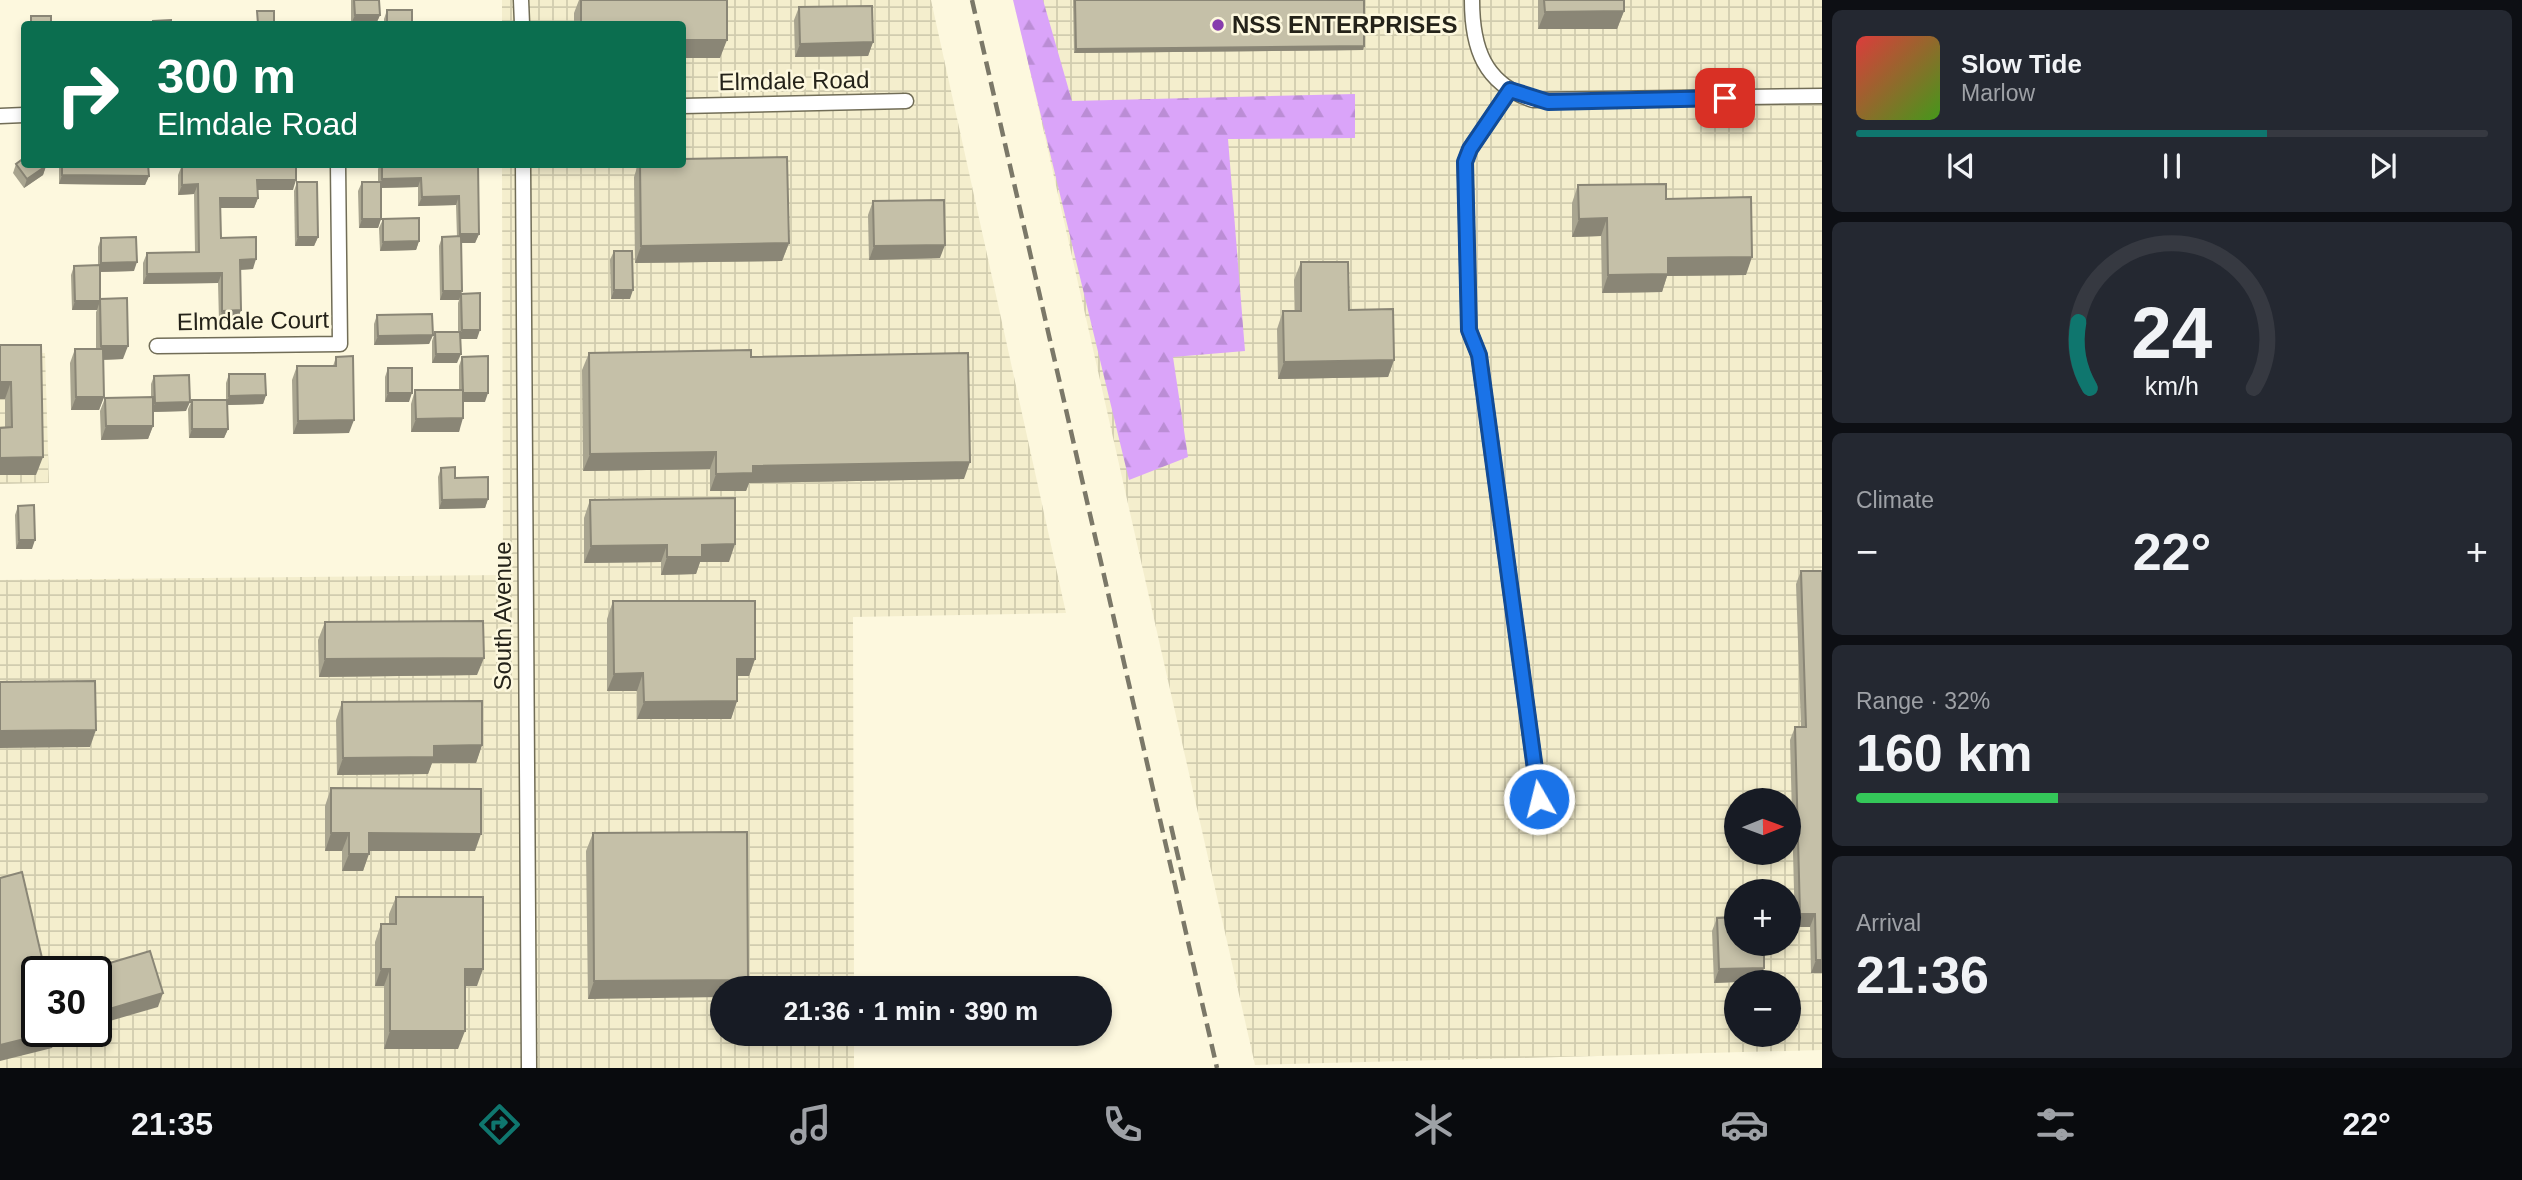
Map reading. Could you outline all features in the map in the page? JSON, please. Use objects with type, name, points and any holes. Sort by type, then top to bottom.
[{"type":"street","points":[[521,0],[522,21]]},
{"type":"street","points":[[1472,0],[1474,33],[1481,60],[1497,81],[1510,90],[1548,102],[1822,96]]},
{"type":"street","points":[[1510,90],[1470,149],[1465,162],[1469,330],[1479,355],[1539,799]]},
{"type":"street","name":"Elmdale Road","points":[[686,106],[905,101]]},
{"type":"street","points":[[0,116],[21,116]]},
{"type":"street","name":"Elmdale Court","points":[[157,346],[340,344],[338,168]]},
{"type":"street","name":"South Avenue","points":[[523,168],[529,1068]]},
{"type":"shaded area","points":[[502,0],[931,0],[1066,613],[853,617],[854,976],[710,976],[710,1046],[854,1046],[854,1068],[0,1068],[0,580],[503,575],[502,168],[686,168],[686,21],[502,21]]},
{"type":"shaded area","points":[[1014,0],[1822,0],[1822,1050],[1255,1065]]},
{"type":"shaded area","points":[[0,352],[45,353],[49,483],[0,484]]},
{"type":"green space","points":[[1013,0],[1043,0],[1072,101],[1355,94],[1355,138],[1228,139],[1245,351],[1173,357],[1188,457],[1129,480]]},
{"type":"building","points":[[354,0],[379,0],[380,15],[355,15]]},
{"type":"building","points":[[581,0],[727,0],[727,40],[686,40],[686,21],[581,21]]},
{"type":"building","name":"NSS ENTERPRISES","points":[[1075,0],[1364,0],[1364,46],[1076,49]]},
{"type":"building","points":[[1544,0],[1624,0],[1624,11],[1545,12]]},
{"type":"building","points":[[872,6],[873,42],[800,44],[799,7]]},
{"type":"building","points":[[387,10],[412,10],[412,21],[387,21]]},
{"type":"building","points":[[257,11],[274,11],[274,21],[258,21]]},
{"type":"building","points":[[31,16],[51,16],[51,21],[31,21]]},
{"type":"building","points":[[787,157],[789,243],[641,246],[640,168],[686,168],[686,159]]},
{"type":"building","points":[[21,160],[21,168],[43,168],[27,179],[16,164]]},
{"type":"building","points":[[62,168],[148,168],[149,176],[62,175]]},
{"type":"building","points":[[182,168],[296,168],[296,180],[257,180],[258,198],[220,198],[221,238],[256,237],[256,259],[240,260],[241,310],[222,311],[222,273],[147,274],[147,253],[199,252],[198,184],[182,185]]},
{"type":"building","points":[[382,168],[478,168],[479,234],[460,234],[459,196],[422,197],[421,178],[382,179]]},
{"type":"building","points":[[297,182],[317,182],[318,237],[298,237]]},
{"type":"building","points":[[362,182],[381,182],[381,219],[362,219]]},
{"type":"building","points":[[1666,184],[1666,199],[1751,197],[1752,257],[1668,258],[1668,274],[1608,275],[1607,218],[1579,219],[1578,185]]},
{"type":"building","points":[[944,200],[945,245],[874,246],[873,201]]},
{"type":"building","points":[[419,218],[419,241],[383,242],[383,219]]},
{"type":"building","points":[[461,236],[462,291],[443,291],[442,237]]},
{"type":"building","points":[[136,237],[137,262],[101,263],[101,238]]},
{"type":"building","points":[[614,251],[632,251],[633,290],[614,290]]},
{"type":"building","points":[[1301,262],[1348,262],[1349,310],[1393,309],[1394,360],[1284,362],[1283,311],[1301,311]]},
{"type":"building","points":[[100,265],[100,301],[75,301],[74,266]]},
{"type":"building","points":[[480,293],[480,330],[462,330],[461,294]]},
{"type":"building","points":[[127,298],[128,346],[101,346],[100,299]]},
{"type":"building","points":[[432,314],[433,335],[378,336],[377,315]]},
{"type":"building","points":[[435,332],[460,332],[461,354],[436,354]]},
{"type":"building","points":[[0,345],[41,345],[43,457],[0,458],[0,428],[12,427],[11,382],[0,382]]},
{"type":"building","points":[[75,349],[103,349],[104,397],[76,397]]},
{"type":"building","points":[[751,350],[751,357],[968,353],[970,462],[753,466],[753,473],[716,474],[716,452],[590,454],[589,353]]},
{"type":"building","points":[[353,356],[354,420],[298,421],[297,366],[336,366],[336,357]]},
{"type":"building","points":[[488,356],[488,393],[463,393],[462,357]]},
{"type":"building","points":[[388,368],[412,368],[412,393],[388,393]]},
{"type":"building","points":[[229,374],[265,374],[266,395],[229,396]]},
{"type":"building","points":[[189,375],[190,402],[155,403],[154,376]]},
{"type":"building","points":[[415,390],[463,390],[463,418],[416,419]]},
{"type":"building","points":[[153,397],[153,426],[106,426],[105,398]]},
{"type":"building","points":[[192,400],[227,400],[228,429],[192,429]]},
{"type":"building","points":[[455,467],[455,478],[488,477],[488,499],[442,500],[441,468]]},
{"type":"building","points":[[735,498],[735,544],[702,545],[702,557],[667,557],[667,545],[591,546],[590,500]]},
{"type":"building","points":[[34,505],[35,540],[19,540],[18,506]]},
{"type":"building","points":[[1801,571],[1822,571],[1822,960],[1816,960],[1815,914],[1801,914],[1799,865],[1801,865],[1801,788],[1797,788],[1795,727],[1806,727]]},
{"type":"building","points":[[613,601],[755,601],[755,659],[737,659],[737,701],[644,702],[643,673],[614,674]]},
{"type":"building","points":[[483,621],[484,658],[325,659],[325,622]]},
{"type":"building","points":[[95,681],[96,730],[0,731],[0,682]]},
{"type":"building","points":[[482,701],[482,745],[434,746],[434,757],[343,758],[342,702]]},
{"type":"building","points":[[331,788],[481,789],[481,834],[369,833],[369,854],[349,854],[349,833],[331,833]]},
{"type":"building","points":[[747,832],[748,976],[710,976],[710,980],[594,981],[593,833]]},
{"type":"building","points":[[22,872],[42,956],[21,956],[21,1040],[0,1045],[0,878]]},
{"type":"building","points":[[396,897],[483,897],[483,969],[465,969],[465,1031],[390,1031],[390,969],[381,969],[381,924],[396,924]]},
{"type":"building","points":[[1717,918],[1724,918],[1724,956],[1764,956],[1764,968],[1719,969]]},
{"type":"building","points":[[150,951],[163,993],[112,1008],[112,962]]},
{"type":"railway","points":[[972,0],[1217,1068]]},
{"type":"railway","points":[[1171,826],[1185,887]]},
{"type":"place","name":"NSS ENTERPRISES","points":[[1218,25]]},
{"type":"route","points":[[1539,799],[1479,355],[1469,330],[1465,162],[1470,149],[1510,90],[1533,100],[1548,102],[1725,98]]}]
